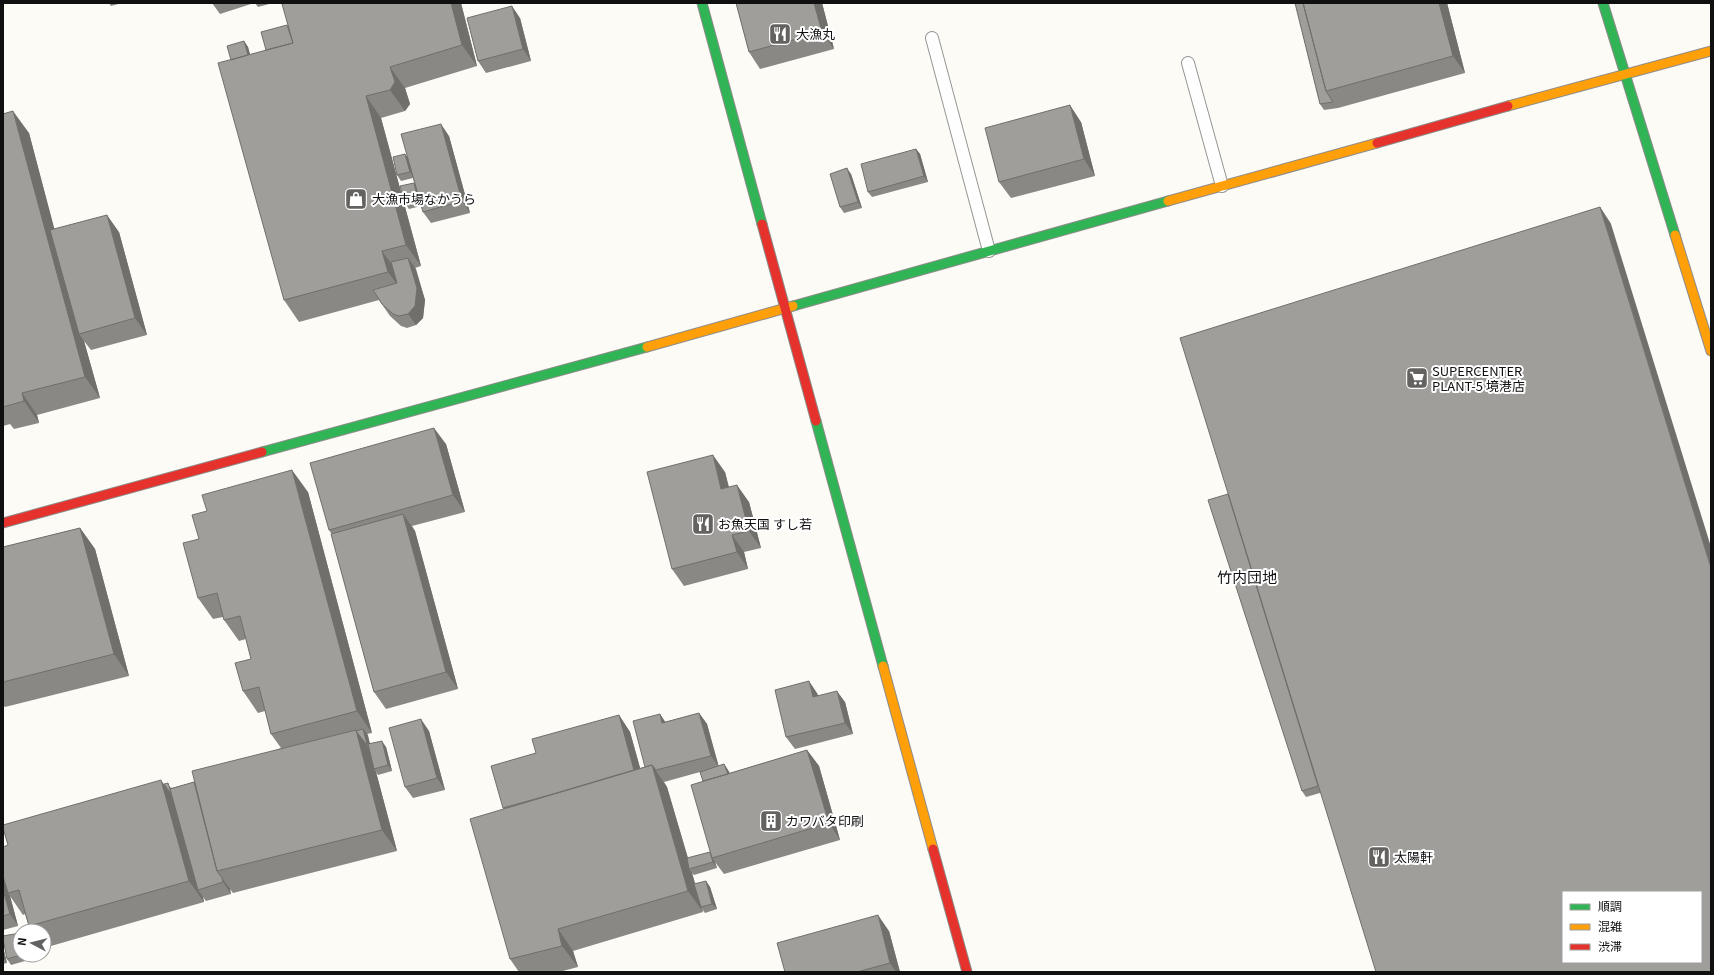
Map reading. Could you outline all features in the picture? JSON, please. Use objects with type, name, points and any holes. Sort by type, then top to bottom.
[{"type":"street","points":[[702,3],[966,972]]},
{"type":"street","points":[[1603,3],[1711,351]]},
{"type":"street","points":[[3,523],[784,308],[1625,73],[1711,51]]},
{"type":"lane","points":[[932,38],[989,251]]},
{"type":"lane","points":[[1188,64],[1222,186]]},
{"type":"building","points":[[451,3],[462,45],[390,67],[395,82],[390,90],[366,96],[406,245],[382,251],[388,272],[284,300],[218,63],[293,43],[282,4]]},
{"type":"building","points":[[736,3],[814,3],[822,32],[749,52]]},
{"type":"building","points":[[1295,3],[1303,3],[1326,91],[1333,102],[1320,104]]},
{"type":"building","points":[[1303,3],[1439,3],[1453,56],[1326,91]]},
{"type":"building","points":[[512,6],[523,49],[478,61],[467,18]]},
{"type":"building","points":[[287,25],[293,43],[266,50],[261,32]]},
{"type":"building","points":[[244,41],[248,55],[231,60],[227,46]]},
{"type":"building","points":[[1070,105],[1084,159],[999,182],[985,128]]},
{"type":"building","points":[[13,111],[85,377],[22,393],[24,401],[3,407],[3,114]]},
{"type":"building","points":[[441,124],[462,201],[423,212],[401,134]]},
{"type":"building","points":[[916,149],[924,176],[868,192],[861,164]]},
{"type":"building","points":[[405,154],[410,172],[397,175],[393,157]]},
{"type":"building","points":[[847,168],[858,202],[840,207],[830,174]]},
{"type":"building","points":[[414,183],[418,200],[405,203],[400,186]]},
{"type":"building","points":[[1600,207],[1711,568],[1711,972],[1376,972],[1180,338]]},
{"type":"building","points":[[107,215],[135,318],[79,334],[50,230]]},
{"type":"building","points":[[408,258],[417,288],[415,306],[408,314],[399,316],[393,314],[382,304],[373,290],[397,283],[391,262]]},
{"type":"building","points":[[434,428],[453,495],[329,530],[310,463]]},
{"type":"building","points":[[713,455],[721,489],[737,485],[749,531],[732,535],[737,552],[672,569],[647,472]]},
{"type":"building","points":[[292,470],[357,711],[271,734],[259,687],[243,691],[235,663],[251,659],[240,616],[224,620],[217,593],[198,598],[183,543],[199,539],[192,515],[207,511],[202,495]]},
{"type":"building","points":[[1228,494],[1318,786],[1302,791],[1208,500]]},
{"type":"building","points":[[403,514],[446,672],[374,692],[331,534]]},
{"type":"building","points":[[80,528],[114,654],[3,682],[3,547]]},
{"type":"building","points":[[809,681],[813,697],[837,691],[845,723],[786,737],[775,690]]},
{"type":"building","points":[[699,713],[711,756],[656,770],[652,765],[645,767],[633,721],[660,714],[662,723]]},
{"type":"building","points":[[619,715],[634,770],[503,808],[491,766],[536,753],[532,739]]},
{"type":"building","points":[[421,719],[437,778],[405,787],[389,728]]},
{"type":"building","points":[[363,729],[367,744],[356,731]]},
{"type":"building","points":[[356,730],[382,830],[217,871],[192,771]]},
{"type":"building","points":[[382,741],[388,765],[374,769],[368,744]]},
{"type":"building","name":"カワバタ印刷","points":[[807,750],[829,823],[712,858],[691,785]]},
{"type":"building","points":[[724,764],[728,774],[703,781],[700,772]]},
{"type":"building","points":[[652,765],[688,891],[558,929],[562,946],[510,959],[470,819]]},
{"type":"building","points":[[161,780],[189,881],[40,923],[28,923],[19,890],[8,893],[3,876],[3,847],[8,845],[3,825]]},
{"type":"building","points":[[194,782],[217,871],[223,882],[198,890],[170,789]]},
{"type":"building","points":[[168,783],[170,789],[171,794],[164,784]]},
{"type":"building","points":[[710,852],[713,862],[689,869],[687,858]]},
{"type":"building","points":[[706,881],[712,904],[701,907],[694,884]]},
{"type":"building","points":[[3,890],[10,914],[3,916]]},
{"type":"building","points":[[878,915],[890,963],[857,972],[785,972],[777,943]]},
{"type":"building","points":[[12,934],[12,958],[7,959],[3,936]]},
{"type":"traffic: fast","points":[[702,3],[762,224]]},
{"type":"traffic: fast","points":[[1603,3],[1675,235]]},
{"type":"traffic: fast","points":[[793,306],[1168,201]]},
{"type":"traffic: fast","points":[[262,452],[647,347]]},
{"type":"traffic: fast","points":[[816,421],[883,666]]},
{"type":"traffic: slow","points":[[1508,106],[1711,51]]},
{"type":"traffic: slow","points":[[1168,201],[1377,143]]},
{"type":"traffic: slow","points":[[1675,235],[1711,351]]},
{"type":"traffic: slow","points":[[647,347],[793,306]]},
{"type":"traffic: slow","points":[[883,666],[933,849]]},
{"type":"traffic: jam","points":[[1377,143],[1508,106]]},
{"type":"traffic: jam","points":[[762,224],[816,421]]},
{"type":"traffic: jam","points":[[3,523],[262,452]]},
{"type":"traffic: jam","points":[[933,849],[967,972]]},
{"type":"place","name":"大漁丸","points":[[780,34]]},
{"type":"place","name":"大漁市場なかうら","points":[[356,199]]},
{"type":"place","name":"SUPERCENTER PLANT-5 境港店","points":[[1417,378]]},
{"type":"place","name":"お魚天国 すし若","points":[[703,524]]},
{"type":"place","name":"カワバタ印刷","points":[[771,821]]},
{"type":"place","name":"太陽軒","points":[[1379,857]]},
{"type":"district","name":"竹内団地","points":[[1247,578]]}]
